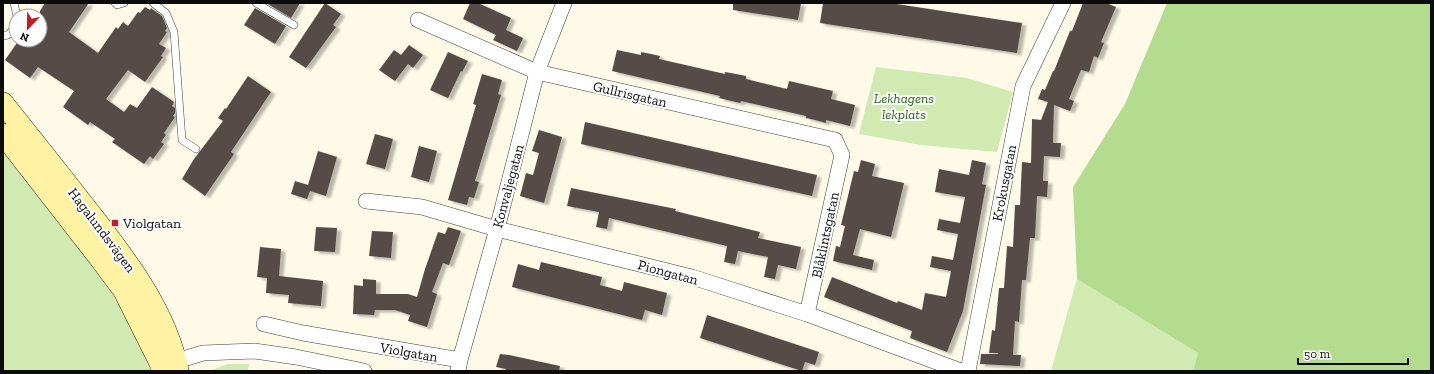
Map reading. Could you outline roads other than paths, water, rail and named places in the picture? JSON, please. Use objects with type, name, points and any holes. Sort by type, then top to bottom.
[{"type":"street","name":"Konvaljegatan","points":[[459,366],[497,229],[537,72],[564,3]]},
{"type":"street","name":"Krokusgatan","points":[[968,371],[1023,86],[1062,3]]},
{"type":"street","name":"Gullrisgatan","points":[[418,20],[537,72],[834,140],[842,155]]},
{"type":"street","name":"Hagalundsvägen","points":[[3,103],[126,259],[166,330],[169,367]]},
{"type":"street","name":"Hagalundsvägen","points":[[3,134],[124,292],[169,367]]},
{"type":"street","name":"Blåklintsgatan","points":[[807,314],[842,155]]},
{"type":"street","name":"Piongatan","points":[[366,201],[422,207],[497,229],[692,277],[807,314],[961,371]]},
{"type":"street","name":"Violgatan","points":[[264,324],[459,366]]},
{"type":"street","points":[[169,367],[203,353],[254,351],[296,357],[364,371]]},
{"type":"lane","points":[[115,3],[117,5],[124,3]]},
{"type":"lane","points":[[153,3],[166,13],[174,32],[182,140],[196,149]]},
{"type":"lane","points":[[256,3],[294,26]]},
{"type":"place","name":"Violgatan","points":[[115,223]]},
{"type":"park label","name":"Lekhagens lekplats","points":[[904,106]]}]
